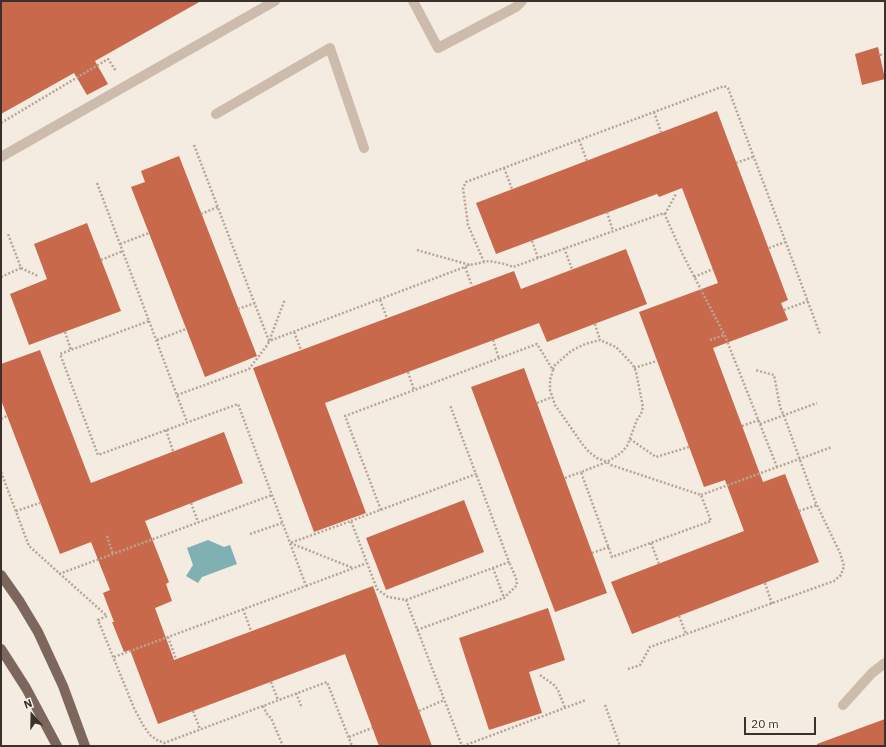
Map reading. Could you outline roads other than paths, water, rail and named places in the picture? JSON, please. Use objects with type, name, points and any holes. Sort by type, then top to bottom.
[{"type":"main road","points":[[1,575],[20,602],[38,632],[63,686],[84,746]]},
{"type":"main road","points":[[1,649],[26,688],[57,746]]},
{"type":"lane","points":[[1,157],[275,1]]},
{"type":"lane","points":[[413,1],[438,48],[516,7],[522,1]]},
{"type":"lane","points":[[216,114],[330,48],[364,148]]},
{"type":"lane","points":[[843,705],[872,673],[885,663]]},
{"type":"water","points":[[208,540],[224,547],[230,545],[237,564],[202,577],[198,583],[186,576],[193,565],[187,548]]}]
